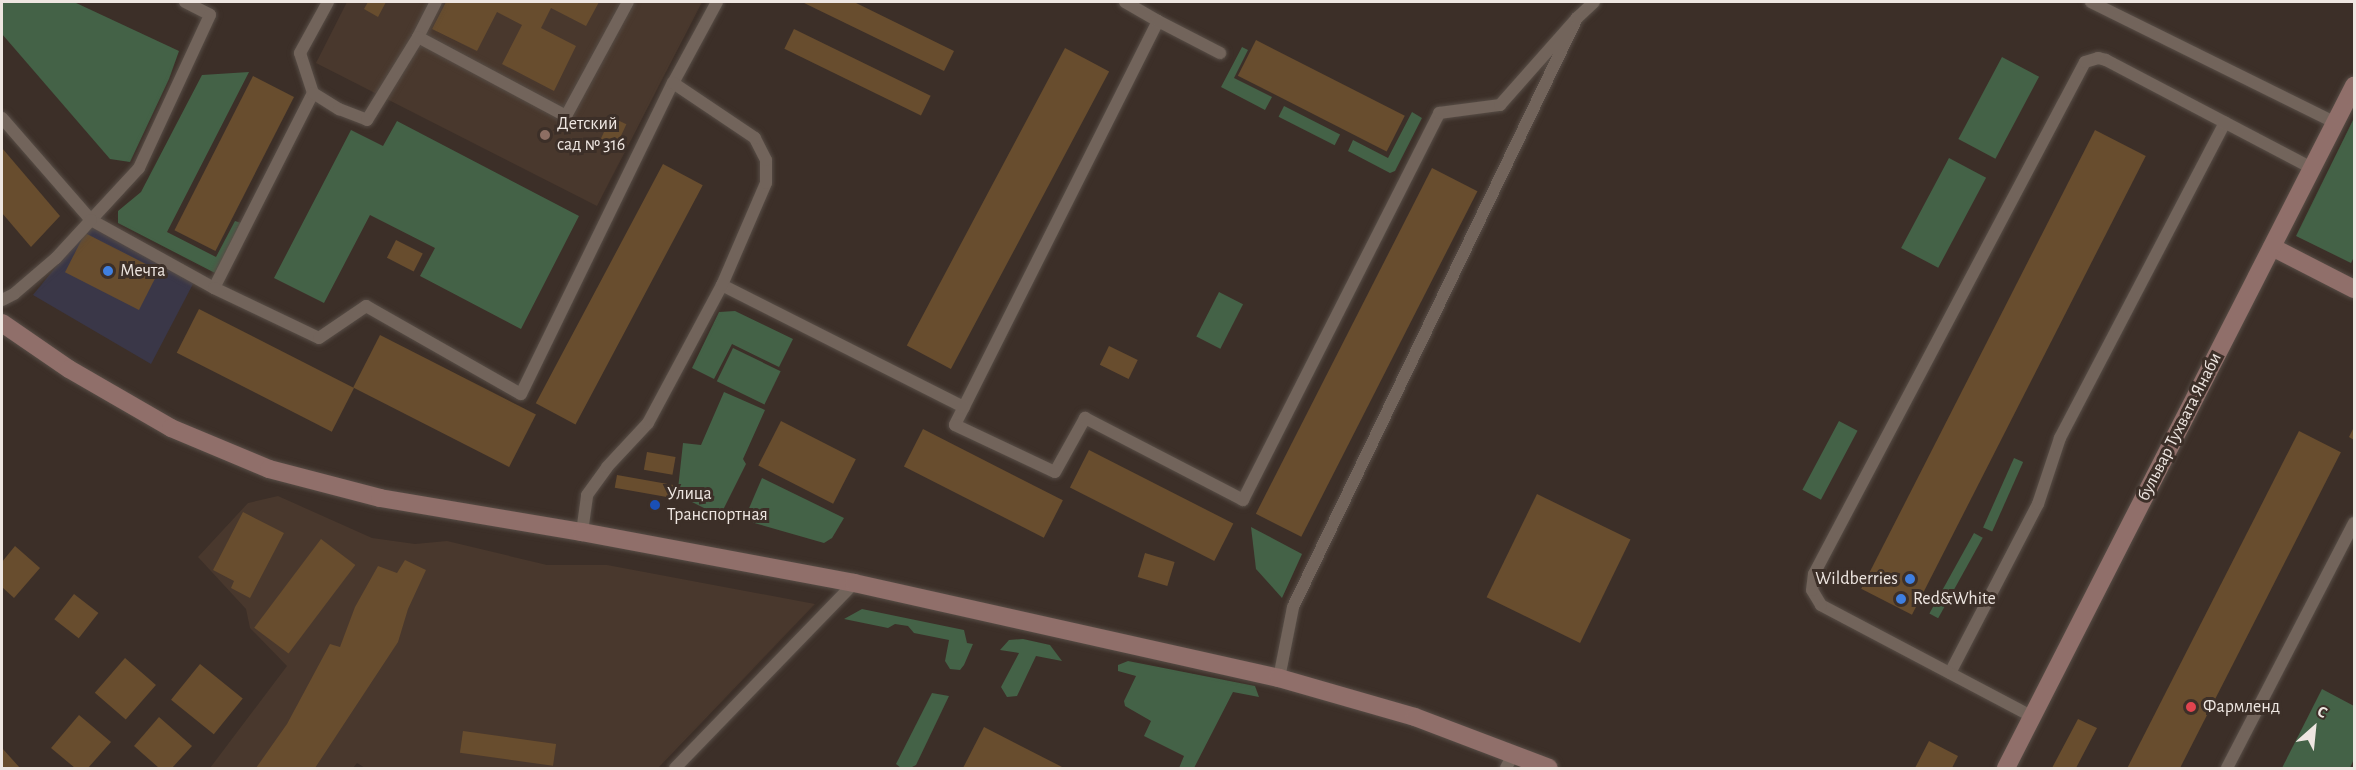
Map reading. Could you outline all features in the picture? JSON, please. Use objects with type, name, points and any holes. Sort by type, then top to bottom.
[{"type":"street","name":"бульвар Тухвата Янаби","points":[[2006,768],[2355,86]]},
{"type":"street","points":[[2272,247],[2355,289]]},
{"type":"street","points":[[2,323],[69,369],[171,428],[269,469],[380,498],[582,532],[854,583],[1279,678],[1415,717],[1509,761],[1550,768]]},
{"type":"lane","points":[[2,300],[14,294],[56,258],[139,168],[210,15],[185,2]]},
{"type":"lane","points":[[328,2],[300,54],[313,93],[339,109],[367,120],[418,37],[436,2]]},
{"type":"lane","points":[[418,37],[566,116],[628,2]]},
{"type":"lane","points":[[2,118],[92,220],[214,288],[319,338],[366,306],[521,394],[673,83],[717,2]]},
{"type":"lane","points":[[1125,2],[1220,53]]},
{"type":"lane","points":[[1158,21],[955,425],[1055,472],[1085,418],[1242,500],[1439,113],[1500,105],[1594,2]]},
{"type":"lane","points":[[2091,2],[2336,123]]},
{"type":"lane","points":[[1279,678],[1293,606],[1577,18]]},
{"type":"lane","points":[[2033,717],[1821,605],[1812,590],[1814,574],[2081,67],[2092,59],[2106,60],[2312,168]]},
{"type":"lane","points":[[582,532],[587,495],[607,467],[648,423],[722,285],[766,183],[766,160],[754,138],[673,83]]},
{"type":"lane","points":[[214,288],[313,93]]},
{"type":"lane","points":[[1950,673],[2038,504],[2060,438],[2225,122]]},
{"type":"lane","points":[[722,285],[964,407]]},
{"type":"lane","points":[[2227,768],[2355,524]]},
{"type":"lane","points":[[675,768],[854,583]]},
{"type":"shaded area","name":"Детский сад № 316","points":[[347,2],[702,2],[597,206],[316,63]]},
{"type":"shaded area","points":[[89,226],[194,282],[151,364],[33,295]]},
{"type":"shaded area","points":[[278,496],[372,538],[415,544],[447,541],[547,565],[607,565],[815,604],[658,768],[365,768],[357,763],[353,768],[210,768],[287,666],[250,628],[246,609],[198,557],[248,503]]},
{"type":"green space","points":[[2,2],[74,2],[179,51],[169,79],[130,162],[110,159],[2,34]]},
{"type":"green space","points":[[1242,47],[1248,50],[1234,78],[1272,97],[1265,110],[1221,87]]},
{"type":"green space","points":[[2002,57],[2039,77],[1995,159],[1958,139]]},
{"type":"green space","points":[[249,72],[167,232],[216,257],[235,221],[241,223],[215,273],[118,223],[118,211],[141,192],[202,75]]},
{"type":"green space","points":[[1284,106],[1340,135],[1335,145],[1279,117]]},
{"type":"green space","points":[[1412,112],[1422,118],[1395,171],[1390,173],[1348,151],[1353,140],[1388,158]]},
{"type":"green space","points":[[2354,118],[2354,257],[2351,263],[2296,236]]},
{"type":"green space","points":[[397,121],[579,216],[521,329],[420,276],[435,248],[370,215],[324,303],[274,278],[351,130],[383,146]]},
{"type":"green space","points":[[1949,158],[1986,178],[1938,268],[1901,248]]},
{"type":"green space","points":[[1219,292],[1243,304],[1220,349],[1196,337]]},
{"type":"green space","points":[[735,311],[793,339],[779,367],[732,344],[714,379],[692,368],[719,312]]},
{"type":"green space","points":[[733,348],[781,371],[764,404],[717,381]]},
{"type":"green space","points":[[724,392],[765,410],[743,459],[746,464],[720,516],[686,499],[677,498],[683,443],[701,445]]},
{"type":"green space","points":[[1839,421],[1858,431],[1821,500],[1802,490]]},
{"type":"green space","points":[[2014,458],[2023,462],[1992,531],[1983,527]]},
{"type":"green space","points":[[762,478],[844,518],[832,538],[824,543],[744,520]]},
{"type":"green space","points":[[1251,527],[1302,554],[1282,598],[1256,569]]},
{"type":"green space","points":[[1974,533],[1983,538],[1938,618],[1929,613]]},
{"type":"green space","points":[[862,609],[964,630],[967,643],[973,644],[960,670],[950,669],[945,661],[949,640],[914,633],[908,626],[895,624],[888,628],[844,619]]},
{"type":"green space","points":[[1023,639],[1050,645],[1062,661],[1036,656],[1017,696],[1007,697],[1001,687],[1019,653],[1000,650],[1009,640]]},
{"type":"green space","points":[[1128,661],[1255,686],[1259,697],[1233,692],[1194,768],[1179,768],[1184,756],[1144,736],[1151,721],[1125,706],[1124,701],[1136,676],[1118,671],[1118,665]]},
{"type":"green space","points":[[2322,689],[2354,706],[2354,759],[2350,768],[2282,768]]},
{"type":"green space","points":[[932,693],[949,696],[916,765],[901,768],[896,764]]},
{"type":"building","points":[[368,2],[386,2],[378,17],[364,9]]},
{"type":"building","points":[[446,2],[599,2],[586,26],[551,8],[541,28],[576,46],[554,91],[502,64],[522,25],[497,12],[477,51],[432,29]]},
{"type":"building","points":[[802,2],[854,2],[954,51],[944,71]]},
{"type":"building","points":[[794,29],[931,96],[921,115],[784,49]]},
{"type":"building","points":[[1256,40],[1405,116],[1387,151],[1238,76]]},
{"type":"building","points":[[1065,48],[1109,71],[951,369],[907,346]]},
{"type":"building","points":[[253,76],[294,97],[215,251],[174,230]]},
{"type":"building","points":[[611,117],[626,124],[616,146],[601,139]]},
{"type":"building","points":[[2095,130],[2146,156],[1912,615],[1861,589]]},
{"type":"building","points":[[2,148],[60,216],[31,247],[2,213]]},
{"type":"building","points":[[663,164],[703,185],[576,424],[536,403]]},
{"type":"building","points":[[1432,168],[1477,191],[1301,537],[1256,514]]},
{"type":"building","points":[[85,233],[159,271],[139,310],[65,272]]},
{"type":"building","points":[[396,240],[423,254],[414,271],[387,258]]},
{"type":"building","points":[[199,309],[354,388],[332,432],[177,353]]},
{"type":"building","points":[[380,335],[536,414],[509,467],[353,388]]},
{"type":"building","points":[[1109,346],[1138,360],[1129,379],[1100,365]]},
{"type":"building","points":[[781,421],[856,459],[833,504],[758,466]]},
{"type":"building","points":[[2354,427],[2354,440],[2349,437]]},
{"type":"building","points":[[923,429],[1063,500],[1044,538],[904,466]]},
{"type":"building","points":[[2299,431],[2341,452],[2180,768],[2127,768]]},
{"type":"building","points":[[1089,450],[1233,524],[1214,561],[1070,487]]},
{"type":"building","points":[[647,452],[676,457],[672,475],[644,470]]},
{"type":"building","points":[[617,475],[676,485],[674,498],[615,488]]},
{"type":"building","points":[[1537,494],[1630,540],[1580,643],[1487,597]]},
{"type":"building","points":[[243,512],[284,533],[250,598],[231,588],[234,581],[213,570]]},
{"type":"building","points":[[321,539],[355,565],[289,654],[254,628]]},
{"type":"building","points":[[15,546],[40,568],[14,598],[2,587],[2,562]]},
{"type":"building","points":[[1145,553],[1175,562],[1167,586],[1138,577]]},
{"type":"building","points":[[405,560],[426,570],[408,609],[398,642],[315,768],[256,768],[287,724],[330,644],[340,647],[355,607],[378,566],[397,573]]},
{"type":"building","points":[[74,594],[98,613],[79,638],[54,619]]},
{"type":"building","points":[[125,658],[156,685],[126,720],[95,693]]},
{"type":"building","points":[[200,664],[243,699],[214,734],[171,700]]},
{"type":"building","points":[[79,715],[111,742],[88,768],[75,768],[51,748]]},
{"type":"building","points":[[159,717],[192,746],[172,768],[159,768],[134,746]]},
{"type":"building","points":[[2078,719],[2097,728],[2076,768],[2052,768]]},
{"type":"building","points":[[984,727],[1064,768],[963,768]]},
{"type":"building","points":[[463,731],[556,744],[553,766],[460,753]]},
{"type":"building","points":[[1929,741],[1958,756],[1952,768],[1915,768]]},
{"type":"building","points":[[2,748],[20,768],[2,768]]},
{"type":"place","name":"Детский сад № 316","points":[[545,135]]},
{"type":"place","name":"Мечта","points":[[108,271]]},
{"type":"place","name":"Улица Транспортная","points":[[655,505]]},
{"type":"place","name":"Wildberries","points":[[1910,579]]},
{"type":"place","name":"Red&White","points":[[1901,599]]},
{"type":"place","name":"Фармленд","points":[[2191,707]]}]
